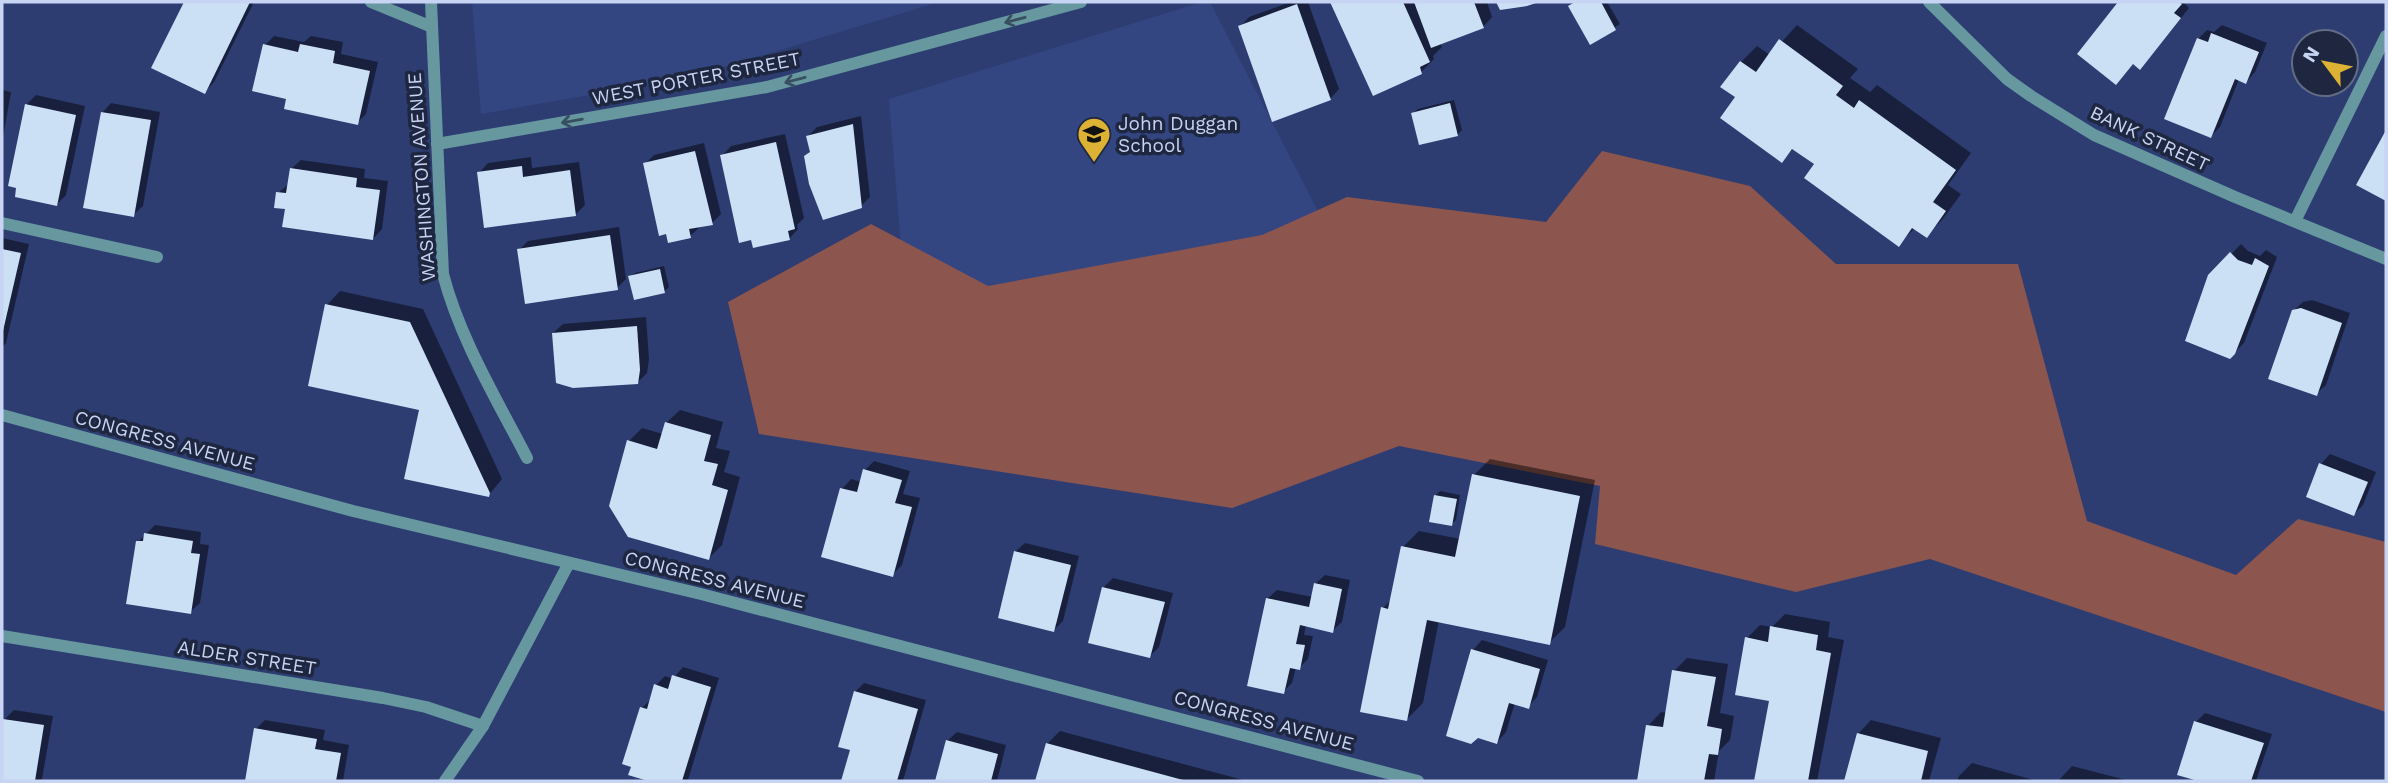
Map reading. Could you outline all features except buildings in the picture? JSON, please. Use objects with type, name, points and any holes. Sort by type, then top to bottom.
[{"type":"street","points":[[371,2],[432,27]]},
{"type":"street","name":"WASHINGTON AVENUE","points":[[431,2],[442,264],[450,300],[462,330],[527,457]]},
{"type":"street","name":"WEST PORTER STREET","points":[[437,144],[767,88],[1081,2]]},
{"type":"street","name":"BANK STREET","points":[[1928,2],[2007,79],[2060,116],[2135,155],[2386,258]]},
{"type":"street","points":[[2295,221],[2386,36]]},
{"type":"street","points":[[2,223],[157,257]]},
{"type":"street","name":"CONGRESS AVENUE","points":[[2,415],[353,511],[701,594],[1418,781]]},
{"type":"street","points":[[445,781],[483,726],[569,563]]},
{"type":"street","name":"ALDER STREET","points":[[2,636],[383,698],[426,707],[483,726]]},
{"type":"shaded area","points":[[472,2],[939,2],[687,78],[481,114]]},
{"type":"shaded area","name":"John Duggan School","points":[[1202,2],[1210,2],[1355,283],[910,357],[889,99]]},
{"type":"shaded area","points":[[1602,151],[1750,186],[1836,264],[2018,264],[2087,521],[2236,575],[2298,519],[2386,542],[2386,712],[1930,559],[1796,592],[1595,544],[1600,486],[1399,446],[1232,508],[759,434],[728,302],[871,224],[988,286],[1262,235],[1347,197],[1546,222]]},
{"type":"place","name":"John Duggan School","points":[[1094,164]]}]
